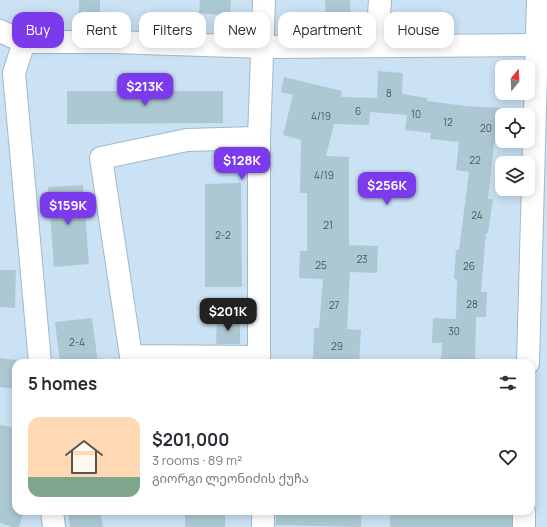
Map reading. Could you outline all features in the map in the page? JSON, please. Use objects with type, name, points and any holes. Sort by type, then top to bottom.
[{"type":"street","points":[[264,0],[264,12]]},
{"type":"street","points":[[377,46],[380,0]]},
{"type":"street","points":[[528,359],[542,45],[538,0]]},
{"type":"street","points":[[0,31],[12,36]]},
{"type":"street","points":[[64,43],[214,46]]},
{"type":"street","points":[[270,47],[542,45]]},
{"type":"street","points":[[22,48],[14,73],[40,359]]},
{"type":"street","points":[[259,359],[259,138],[264,48]]},
{"type":"street","points":[[227,359],[131,356],[101,158],[187,140],[259,138]]},
{"type":"street","points":[[52,515],[54,527]]},
{"type":"street","points":[[263,515],[263,527]]},
{"type":"street","points":[[524,515],[524,527]]},
{"type":"building","points":[[79,0],[100,0],[100,12],[79,12]]},
{"type":"building","points":[[200,0],[231,0],[230,12],[214,12],[214,14],[199,12]]},
{"type":"building","points":[[325,0],[350,0],[351,12],[326,12]]},
{"type":"building","points":[[378,71],[403,73],[402,94],[427,98],[427,101],[466,106],[504,108],[495,108],[495,143],[488,199],[493,199],[488,233],[486,233],[481,292],[487,292],[486,317],[476,317],[475,359],[441,359],[442,343],[432,343],[433,318],[456,319],[457,279],[454,279],[456,250],[459,250],[469,172],[456,170],[459,142],[430,139],[431,133],[405,130],[407,115],[370,112],[369,125],[334,124],[326,156],[349,157],[349,245],[378,246],[377,273],[350,272],[347,329],[361,330],[359,359],[313,359],[314,328],[319,328],[323,279],[299,278],[300,251],[307,251],[307,193],[300,193],[301,140],[283,135],[293,95],[281,92],[284,77],[342,91],[341,97],[377,98]]},
{"type":"building","points":[[67,91],[223,91],[223,123],[67,124]]},
{"type":"building","points":[[241,183],[242,287],[205,287],[205,184]]},
{"type":"building","points":[[83,185],[89,264],[54,267],[48,187]]},
{"type":"building","points":[[0,270],[16,270],[15,308],[0,307]]},
{"type":"building","points":[[92,318],[97,359],[60,359],[55,322]]},
{"type":"building","points":[[217,320],[240,320],[240,344],[216,344]]},
{"type":"building","points":[[0,358],[12,360],[12,388],[0,387]]},
{"type":"building","points":[[0,425],[12,427],[12,515],[23,515],[19,527],[12,527],[0,523]]},
{"type":"building","points":[[68,515],[101,515],[103,527],[70,527]]},
{"type":"building","points":[[185,515],[225,515],[225,527],[185,527]]},
{"type":"building","points":[[276,515],[362,515],[361,527],[276,525]]},
{"type":"building","points":[[390,515],[512,515],[512,527],[390,527]]}]
